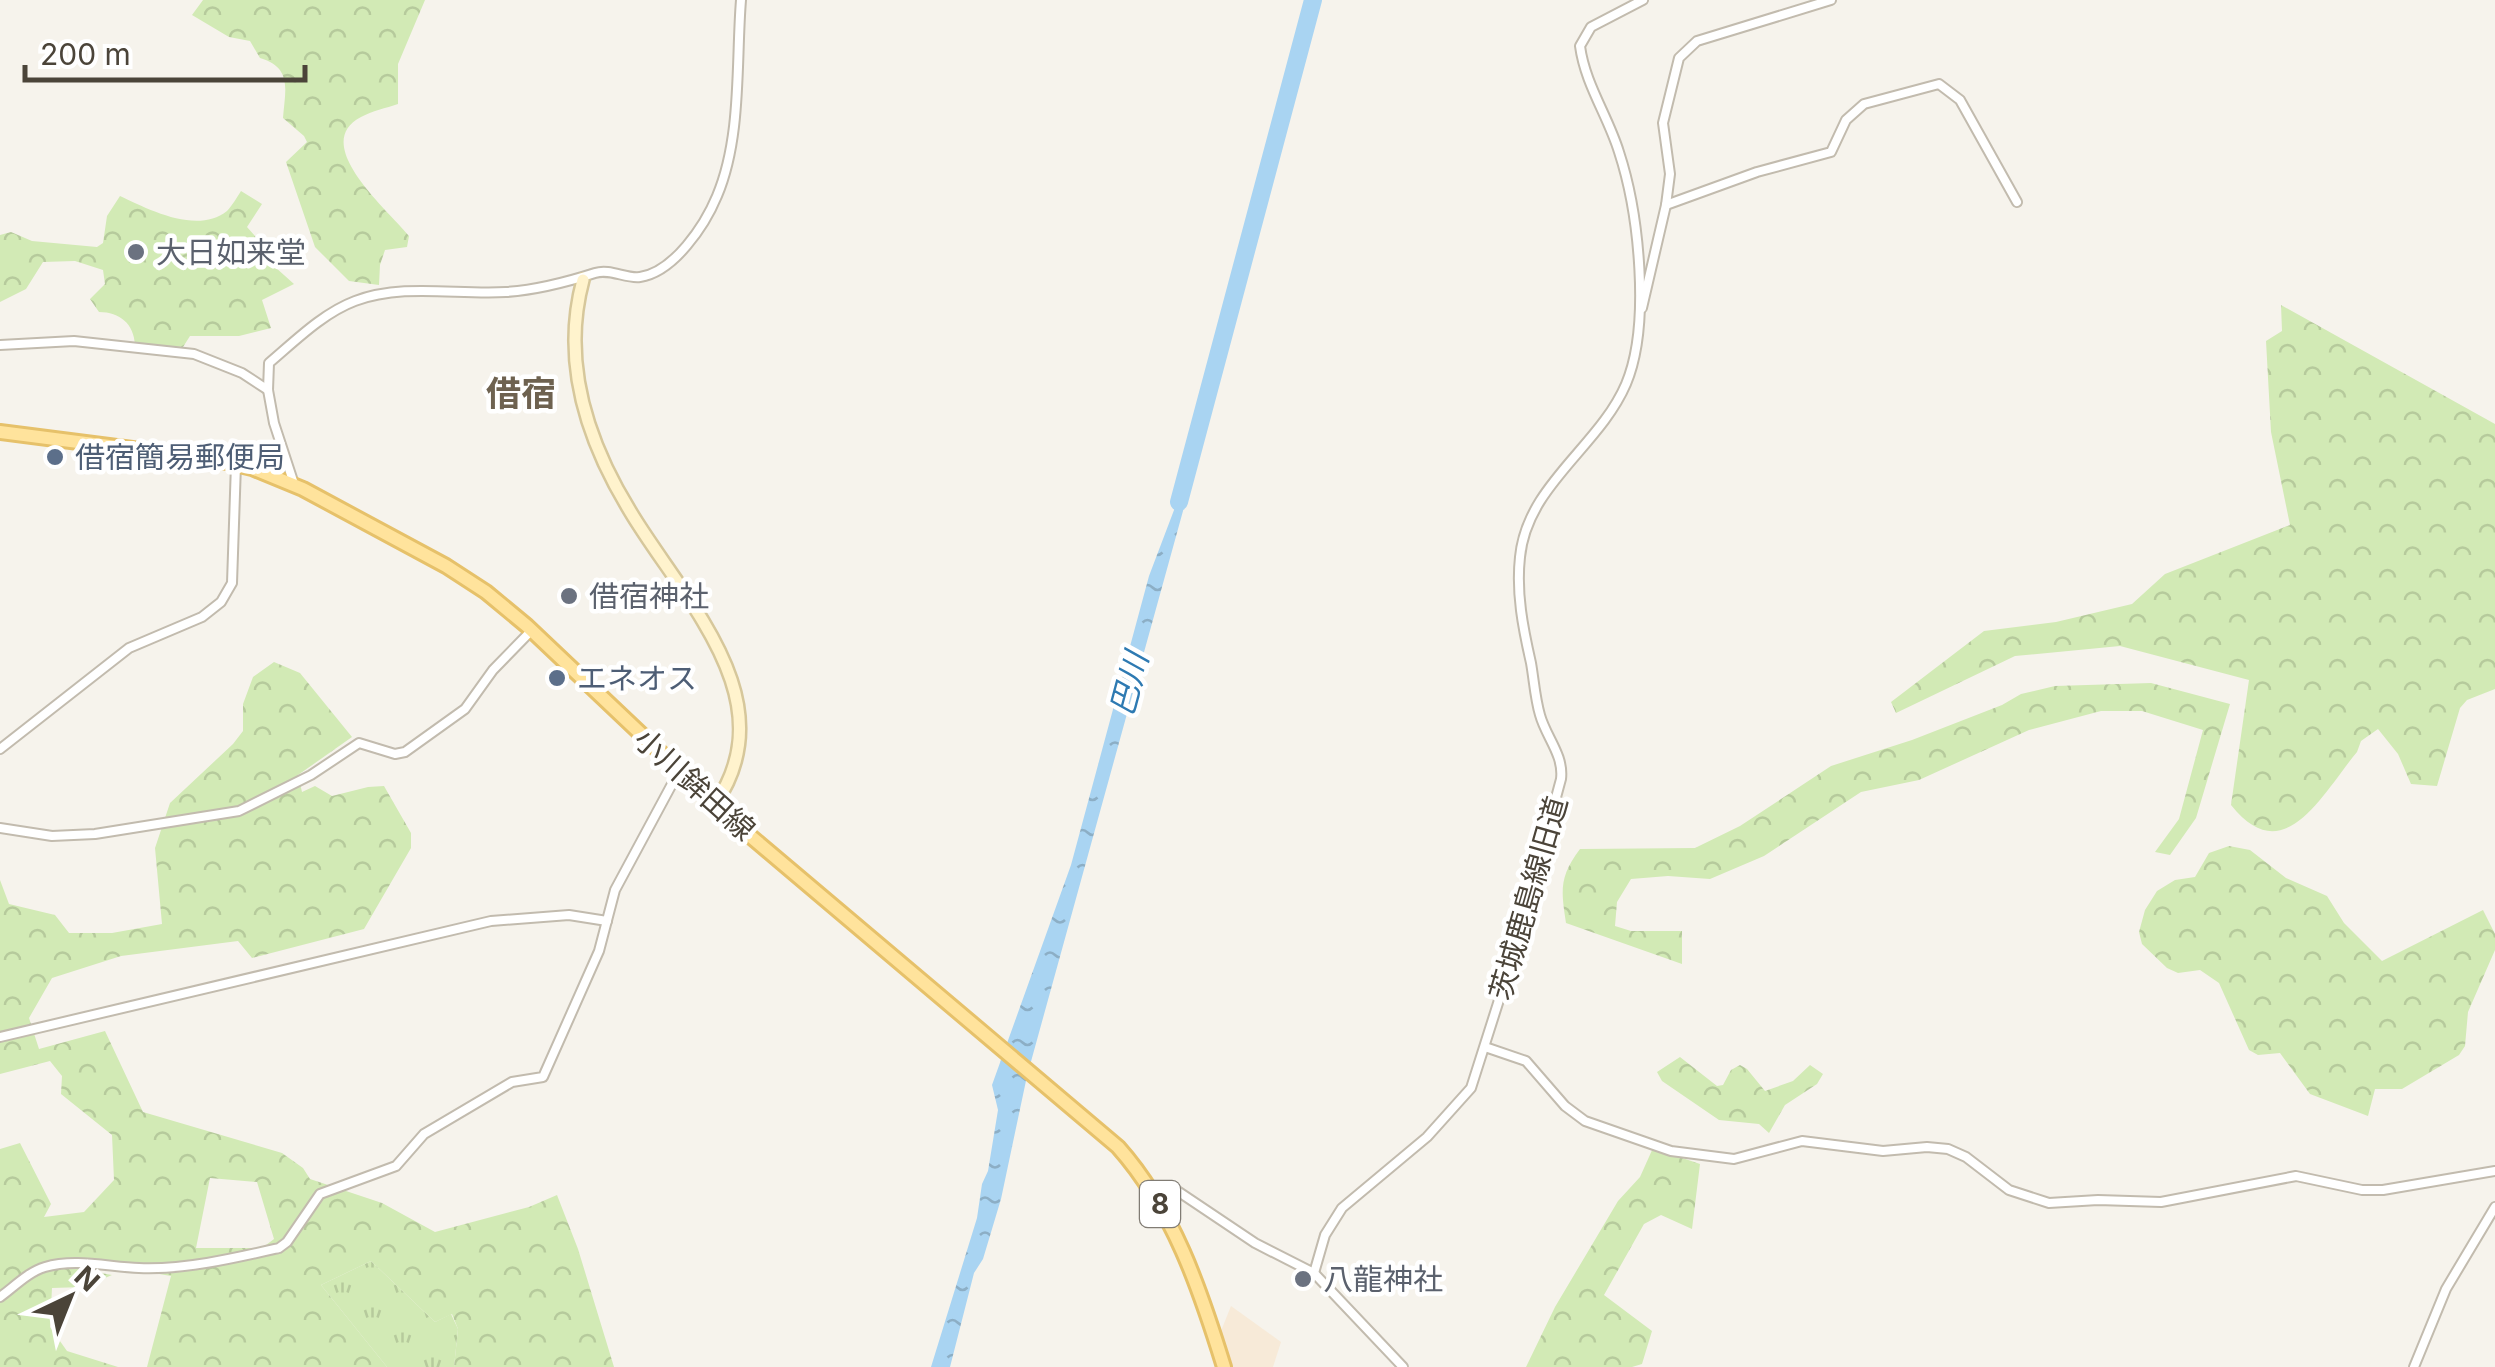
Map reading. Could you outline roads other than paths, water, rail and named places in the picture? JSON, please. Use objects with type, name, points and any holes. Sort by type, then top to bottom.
[{"type":"main road","name":"小川鉾田線","points":[[0,432],[236,464],[294,484],[468,580],[532,631],[715,804],[1104,1132],[1152,1192],[1187,1262],[1224,1367]]},
{"type":"street","points":[[294,484],[274,423],[268,390],[269,363],[322,318],[357,300],[432,290],[507,292],[583,280],[598,272],[640,277],[670,261],[694,236],[717,197],[728,160],[738,89],[741,0]]},
{"type":"street","name":"茨城鹿島線旧道","points":[[1314,1273],[1334,1217],[1448,1117],[1471,1088],[1513,956],[1562,771],[1561,760],[1540,716],[1522,628],[1520,554],[1537,504],[1623,391],[1635,353],[1640,317],[1635,220],[1620,154],[1588,78],[1580,46],[1591,27],[1643,0]]},
{"type":"street","points":[[1640,317],[1666,205],[1670,174],[1664,123],[1679,58],[1697,42],[1831,0]]},
{"type":"street","points":[[1666,205],[1757,172],[1831,152],[1846,120],[1864,104],[1939,84],[1960,100],[2016,202]]},
{"type":"street","points":[[583,280],[574,332],[576,375],[592,435],[629,511],[710,631],[735,689],[736,752],[728,782],[715,804]]},
{"type":"street","points":[[0,345],[74,341],[194,354],[242,373],[268,390]]},
{"type":"street","points":[[0,749],[129,648],[202,617],[221,602],[232,583],[236,464]]},
{"type":"street","points":[[0,828],[52,836],[95,834],[239,811],[311,776],[359,743],[394,754],[405,752],[465,709],[494,670],[532,631]]},
{"type":"street","points":[[0,1297],[35,1271],[52,1265],[142,1268],[192,1264],[279,1248],[320,1194],[396,1166],[438,1124],[512,1082],[543,1077],[599,951],[625,868],[679,771]]},
{"type":"street","points":[[0,1037],[491,921],[569,915],[606,921]]},
{"type":"street","points":[[1484,1047],[1526,1061],[1565,1106],[1585,1121],[1670,1151],[1734,1158],[1802,1142],[1882,1151],[1948,1149],[1966,1157],[2009,1190],[2048,1203],[2161,1202],[2296,1176],[2362,1190],[2383,1190],[2495,1171]]},
{"type":"street","points":[[1152,1192],[1168,1186],[1174,1188],[1255,1242],[1314,1273],[1403,1367]]},
{"type":"street","points":[[2414,1367],[2446,1289],[2495,1206]]},
{"type":"water","points":[[1193,460],[1183,511],[1027,1076],[1001,1199],[983,1259],[974,1273],[950,1367],[931,1367],[988,1171],[998,1110],[992,1085],[1071,865],[1149,576]]},
{"type":"waterway","name":"巴川","points":[[1179,502],[1313,0]]},
{"type":"place","name":"大日如来堂","points":[[136,252]]},
{"type":"place","name":"借宿簡易郵便局","points":[[55,457]]},
{"type":"place","name":"借宿神社","points":[[569,596]]},
{"type":"place","name":"エネオス","points":[[557,678]]},
{"type":"place","name":"八龍神社","points":[[1303,1279]]},
{"type":"district","name":"借宿","points":[[521,393]]}]
